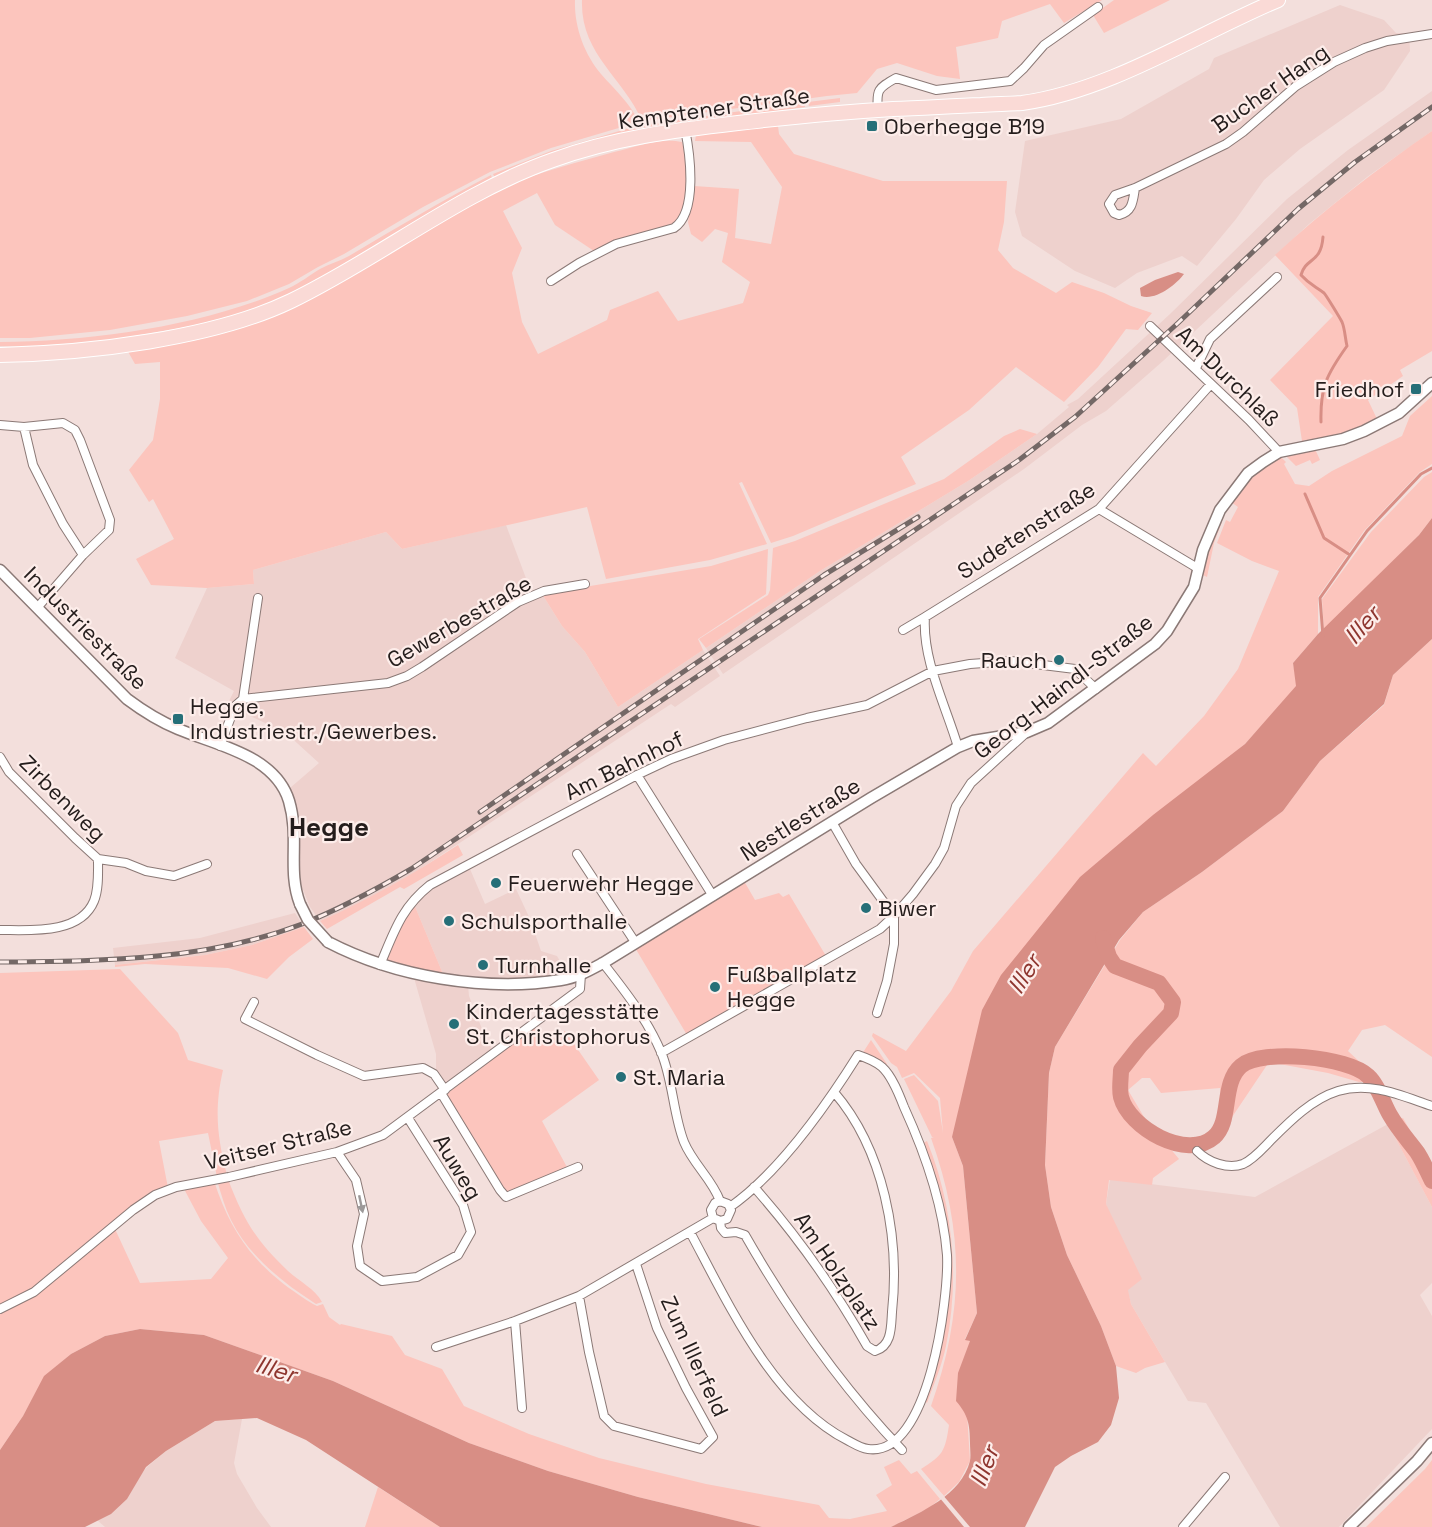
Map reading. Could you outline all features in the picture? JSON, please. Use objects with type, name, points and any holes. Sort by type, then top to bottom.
[{"type":"main road","name":"Kemptener Straße","points":[[0,355],[112,346],[194,333],[256,315],[288,303],[326,283],[432,219],[496,185],[553,160],[645,135],[685,129],[808,115],[1021,103],[1069,92],[1134,67],[1278,0]]},
{"type":"street","points":[[878,110],[877,94],[881,87],[896,78],[936,90],[1010,81],[1044,45],[1098,7]]},
{"type":"street","name":"Bucher Hang","points":[[1135,188],[1226,144],[1296,86],[1334,62],[1387,41],[1432,34]]},
{"type":"street","points":[[551,280],[600,251],[616,244],[674,228],[681,223],[687,210],[689,194],[690,154],[685,129]]},
{"type":"street","points":[[1196,368],[1210,339],[1277,277]]},
{"type":"street","name":"Am Durchlaß","points":[[1150,326],[1267,437],[1279,452]]},
{"type":"street","name":"Georg-Haindl-Straße","points":[[661,1053],[880,929],[894,916],[935,864],[944,848],[956,806],[971,783],[1027,732],[1048,723],[1096,689],[1155,644],[1167,631],[1194,587],[1211,529],[1232,492],[1248,473],[1279,452],[1343,439],[1364,431],[1399,413],[1432,383]]},
{"type":"street","name":"Sudetenstraße","points":[[903,630],[1099,509],[1211,384]]},
{"type":"street","points":[[0,425],[24,427],[63,423],[75,430],[81,440],[110,520],[109,530],[38,608]]},
{"type":"street","points":[[24,427],[33,465],[63,524],[84,555]]},
{"type":"street","points":[[1099,509],[1199,569]]},
{"type":"street","name":"Industriestraße","points":[[0,570],[127,699],[167,724],[251,759],[264,767],[284,789],[293,815],[296,849],[294,886],[309,920],[328,942],[380,965],[430,977],[494,983],[562,980],[603,963]]},
{"type":"street","name":"Gewerbestraße","points":[[243,699],[388,683],[422,667],[518,602],[544,591],[585,584]]},
{"type":"street","points":[[220,746],[235,706],[243,699],[258,598]]},
{"type":"street","points":[[925,616],[924,630],[933,671],[958,747]]},
{"type":"street","name":"Am Bahnhof","points":[[380,965],[404,910],[430,885],[671,759],[724,740],[867,705],[933,671],[976,663],[1011,661],[1075,669],[1096,689]]},
{"type":"street","name":"Nestlestraße","points":[[603,963],[958,747],[973,741],[1027,732]]},
{"type":"street","name":"Zirbenweg","points":[[0,757],[12,775],[98,859],[126,863],[146,872],[174,876],[207,864]]},
{"type":"street","points":[[637,775],[713,896]]},
{"type":"street","points":[[832,822],[856,864],[894,916],[894,944],[887,981],[877,1013]]},
{"type":"street","points":[[577,854],[635,942]]},
{"type":"street","points":[[0,930],[46,930],[65,926],[83,916],[94,902],[98,859]]},
{"type":"street","points":[[603,963],[633,1000],[661,1053],[683,1139],[690,1156],[715,1188],[720,1201]]},
{"type":"street","name":"Veitser Straße","points":[[0,1309],[34,1292],[113,1227],[155,1196],[176,1187],[337,1152],[383,1135],[580,989],[581,974]]},
{"type":"street","points":[[254,1002],[245,1019],[364,1076],[423,1068],[434,1074],[506,1197],[578,1167]]},
{"type":"street","points":[[436,1347],[515,1321],[579,1296],[690,1232],[717,1219],[729,1217],[730,1207],[785,1154],[834,1092],[858,1055],[884,1068],[899,1095],[932,1178],[947,1254],[946,1299],[939,1344],[913,1419],[894,1443],[878,1450],[865,1449],[832,1432],[791,1395],[747,1338],[690,1232]]},
{"type":"street","points":[[1197,1151],[1203,1158],[1215,1163],[1236,1166],[1244,1163],[1258,1154],[1304,1111],[1338,1091],[1370,1087],[1432,1106]]},
{"type":"street","name":"Am Holzplatz","points":[[754,1186],[822,1271],[867,1346],[875,1351],[881,1349],[887,1344],[890,1332],[896,1268],[886,1199],[869,1148],[851,1112],[834,1092]]},
{"type":"street","name":"Auweg","points":[[337,1152],[356,1180],[364,1214],[357,1246],[360,1266],[382,1281],[417,1277],[458,1255],[471,1232],[463,1205],[408,1118]]},
{"type":"street","points":[[720,1201],[726,1202],[730,1207]]},
{"type":"street","points":[[720,1201],[712,1208],[721,1228],[725,1233],[736,1232],[745,1235],[776,1288],[817,1350],[902,1450]]},
{"type":"street","name":"Zum Illerfeld","points":[[579,1296],[604,1416],[614,1426],[701,1449],[713,1437],[657,1328],[636,1264]]},
{"type":"street","points":[[515,1321],[522,1408]]},
{"type":"street","points":[[1349,1527],[1417,1461],[1432,1443]]},
{"type":"street","points":[[1183,1527],[1225,1477]]},
{"type":"shaded area","points":[[0,0],[575,0],[578,30],[585,49],[595,66],[627,103],[639,122],[551,148],[490,172],[423,207],[289,284],[247,301],[187,316],[110,330],[30,338],[0,338]]},
{"type":"shaded area","points":[[582,0],[1102,0],[1064,23],[1050,4],[1002,21],[998,38],[956,47],[960,79],[937,76],[897,63],[877,69],[857,93],[642,121],[634,105],[604,64],[588,36],[583,19]]},
{"type":"shaded area","points":[[1114,0],[1170,0],[1104,33],[1093,15]]},
{"type":"shaded area","points":[[1340,5],[1384,20],[1396,33],[1409,33],[1410,51],[1384,90],[1300,149],[1264,180],[1236,219],[1197,266],[1182,256],[1137,273],[1115,288],[1075,271],[1022,236],[1015,212],[1025,141],[1121,119],[1209,69],[1214,58]]},
{"type":"shaded area","points":[[1432,91],[1432,131],[1367,177],[1309,224],[1163,361],[1106,411],[1082,425],[1024,469],[723,674],[706,648],[820,571],[968,481],[1037,434],[1170,314],[1287,199],[1348,150]]},
{"type":"shaded area","points":[[840,98],[840,102],[809,106],[808,102]]},
{"type":"shaded area","points":[[805,102],[805,107],[645,129],[643,125]]},
{"type":"shaded area","points":[[640,125],[642,131],[495,178],[493,174],[551,151]]},
{"type":"shaded area","points":[[778,126],[779,134],[794,154],[883,181],[1007,181],[1004,222],[998,250],[1013,268],[1056,293],[1072,282],[1152,313],[1138,330],[1126,329],[1098,367],[1064,402],[1016,367],[969,410],[901,457],[916,484],[793,536],[771,543],[742,482],[739,483],[767,544],[710,560],[606,579],[587,507],[402,549],[386,532],[253,570],[254,584],[207,588],[151,585],[136,559],[174,539],[153,499],[149,502],[129,470],[153,440],[160,399],[160,362],[135,364],[126,348],[214,332],[499,189],[570,164],[639,145],[665,141],[682,142],[686,174],[682,210],[678,219],[671,225],[615,241],[594,251],[555,225],[537,193],[503,211],[522,248],[512,273],[522,322],[538,354],[607,320],[610,310],[658,291],[678,321],[743,303],[750,282],[722,262],[728,233],[715,229],[702,242],[691,234],[688,222],[694,186],[739,189],[735,238],[771,244],[782,187],[751,142],[695,141],[696,135]]},
{"type":"shaded area","points":[[1432,131],[1432,351],[1400,370],[1403,376],[1368,400],[1377,419],[1343,434],[1302,441],[1297,408],[1270,380],[1333,316],[1275,255],[1352,190]]},
{"type":"shaded area","points":[[491,175],[493,181],[323,279],[287,298],[254,310],[192,326],[111,340],[29,347],[0,346],[0,342],[72,338],[148,329],[185,322],[256,301],[289,288],[320,269],[349,256]]},
{"type":"shaded area","points":[[1432,396],[1432,464],[1420,472],[1364,531],[1318,597],[1318,634],[1293,663],[1297,686],[1245,744],[1219,766],[952,1137],[963,1166],[977,1313],[965,1339],[970,1341],[967,1413],[970,1461],[959,1482],[944,1496],[921,1469],[942,1452],[949,1425],[931,1406],[950,1338],[956,1272],[955,1240],[942,1173],[931,1138],[934,1137],[904,1079],[914,1075],[938,1101],[943,1133],[940,1098],[914,1073],[902,1078],[897,1067],[891,1063],[872,1036],[873,1033],[906,1051],[951,991],[973,951],[1143,753],[1156,766],[1204,716],[1238,669],[1279,571],[1252,561],[1217,543],[1226,520],[1230,522],[1238,507],[1231,502],[1249,476],[1280,456],[1286,462],[1284,464],[1295,484],[1309,486],[1332,471],[1402,436],[1410,416]]},
{"type":"shaded area","points":[[1020,429],[1037,434],[968,481],[820,571],[706,648],[699,639],[768,595],[773,548],[944,479],[1004,436]]},
{"type":"shaded area","points":[[1315,449],[1320,460],[1312,464],[1310,460],[1296,466],[1284,454]]},
{"type":"shaded area","points":[[1432,472],[1432,518],[1419,535],[1324,630],[1322,599],[1371,532],[1424,477]]},
{"type":"shaded area","points":[[1219,520],[1222,522],[1214,543],[1207,577],[1203,575],[1207,551]]},
{"type":"shaded area","points":[[506,525],[533,597],[542,594],[562,626],[585,652],[618,707],[703,650],[720,676],[675,707],[671,704],[414,873],[358,905],[320,921],[310,907],[301,885],[298,867],[299,814],[290,788],[319,763],[286,733],[227,705],[234,691],[175,658],[207,588],[254,584],[253,570],[386,532],[402,549]]},
{"type":"shaded area","points":[[768,549],[766,594],[698,639],[703,650],[618,707],[585,652],[562,626],[542,594],[711,566]]},
{"type":"shaded area","points":[[1432,639],[1432,1057],[1385,1025],[1362,1030],[1348,1051],[1381,1082],[1359,1082],[1328,1073],[1269,1062],[1222,1132],[1220,1088],[1161,1093],[1150,1078],[1142,1078],[1128,1090],[1144,1117],[1179,1159],[1153,1178],[1152,1185],[1109,1180],[1106,1204],[1142,1279],[1128,1290],[1131,1304],[1165,1362],[1136,1373],[1116,1366],[1101,1326],[1067,1255],[1051,1207],[1045,1165],[1049,1073],[1055,1047],[1120,940],[1143,912],[1202,872],[1283,811],[1320,761],[1384,705],[1393,675]]},
{"type":"shaded area","points":[[458,845],[463,855],[404,889],[400,887],[327,929],[320,921],[391,886]]},
{"type":"shaded area","points":[[470,869],[485,904],[516,889],[541,951],[557,956],[568,975],[523,980],[443,974],[414,904],[432,888]]},
{"type":"shaded area","name":"Fußballplatz Hegge","points":[[744,881],[755,900],[779,893],[783,897],[789,894],[826,956],[687,1035],[634,946]]},
{"type":"shaded area","points":[[414,904],[443,974],[384,962],[393,940]]},
{"type":"shaded area","points":[[295,913],[304,927],[252,945],[205,955],[115,965],[113,948],[200,938]]},
{"type":"shaded area","points":[[304,927],[313,939],[289,957],[267,979],[228,968],[145,964],[115,967],[115,965],[205,955],[252,945]]},
{"type":"shaded area","points":[[120,969],[178,1033],[188,1060],[223,1070],[218,1098],[218,1123],[227,1175],[217,1177],[208,1133],[159,1141],[168,1188],[32,1289],[0,1305],[0,973]]},
{"type":"shaded area","name":"Kindertagesstätte St. Christophorus","points":[[414,978],[468,985],[469,996],[493,1051],[446,1085],[436,1072],[436,1054]]},
{"type":"shaded area","points":[[534,1028],[546,1043],[565,1031],[599,1080],[542,1121],[568,1169],[507,1193],[502,1189],[445,1095]]},
{"type":"shaded area","points":[[871,1040],[887,1064],[884,1067],[862,1054]]},
{"type":"shaded area","points":[[1403,1118],[1432,1169],[1432,1207],[1388,1124]]},
{"type":"shaded area","points":[[1388,1124],[1432,1207],[1432,1283],[1420,1295],[1432,1316],[1432,1429],[1339,1527],[1280,1527],[1206,1403],[1188,1401],[1131,1304],[1106,1204],[1110,1179],[1255,1197]]},
{"type":"shaded area","points":[[927,1141],[943,1190],[948,1216],[952,1242],[953,1294],[946,1346],[927,1403],[924,1400],[947,1300],[936,1179],[923,1143]]},
{"type":"shaded area","points":[[228,1179],[245,1218],[259,1239],[288,1271],[311,1289],[322,1302],[316,1304],[290,1286],[267,1267],[247,1245],[229,1215],[217,1180]]},
{"type":"shaded area","points":[[214,1181],[230,1221],[240,1237],[251,1253],[278,1280],[313,1304],[317,1306],[323,1304],[329,1317],[340,1325],[392,1336],[405,1355],[442,1369],[464,1406],[529,1434],[599,1458],[706,1484],[819,1505],[829,1518],[850,1519],[887,1511],[876,1495],[892,1485],[884,1467],[899,1460],[911,1474],[917,1471],[940,1499],[929,1508],[891,1527],[762,1527],[638,1497],[548,1471],[469,1443],[333,1381],[204,1335],[140,1329],[105,1336],[71,1354],[45,1376],[23,1416],[0,1450],[0,1312],[115,1229],[140,1283],[211,1279],[228,1258],[201,1221],[183,1187]]},
{"type":"shaded area","points":[[242,1419],[234,1463],[237,1474],[271,1527],[105,1527],[97,1520],[110,1513],[147,1467],[166,1451],[215,1421]]},
{"type":"shaded area","points":[[1432,1460],[1432,1527],[1366,1527],[1425,1469]]},
{"type":"shaded area","points":[[378,1487],[440,1527],[365,1527]]},
{"type":"water","points":[[1178,272],[1184,274],[1165,291],[1152,296],[1141,296],[1140,288]]},
{"type":"water","name":"Iller","points":[[1432,518],[1432,639],[1393,675],[1384,704],[1320,761],[1283,811],[1202,872],[1143,912],[1119,940],[1055,1047],[1049,1073],[1045,1165],[1051,1207],[1067,1255],[1101,1326],[1116,1366],[1119,1398],[1111,1425],[1098,1442],[1055,1467],[1025,1527],[891,1527],[926,1509],[948,1494],[958,1484],[970,1461],[969,1425],[966,1415],[956,1401],[958,1373],[970,1341],[965,1340],[977,1313],[963,1166],[952,1137],[982,1010],[1001,975],[1080,877],[1153,815],[1245,744],[1296,686],[1293,663],[1318,634],[1419,535]]},
{"type":"water","name":"Iller","points":[[140,1329],[204,1335],[333,1381],[469,1443],[548,1471],[638,1497],[762,1527],[440,1527],[306,1440],[257,1418],[215,1421],[166,1451],[146,1467],[127,1499],[111,1514],[85,1527],[0,1527],[0,1450],[23,1416],[44,1376],[71,1354],[105,1336]]},
{"type":"pier","points":[[942,1494],[970,1527],[964,1527],[939,1497]]},
{"type":"waterway","points":[[1321,422],[1326,381],[1347,346],[1342,322],[1324,293],[1301,275],[1306,265],[1319,252],[1323,237]]},
{"type":"waterway","points":[[1323,636],[1320,598],[1367,531],[1421,474],[1432,468]]},
{"type":"waterway","points":[[1305,494],[1324,538],[1350,555]]},
{"type":"waterway","points":[[1103,938],[1109,957],[1115,966],[1159,983],[1173,1002],[1171,1013],[1121,1070],[1121,1097],[1126,1109],[1147,1130],[1175,1143],[1189,1145],[1203,1143],[1214,1137],[1220,1130],[1231,1082],[1241,1066],[1252,1060],[1267,1057],[1305,1057],[1325,1060],[1358,1069],[1372,1080],[1390,1115],[1417,1152],[1432,1181]]},
{"type":"railway","points":[[0,962],[153,957],[229,945],[302,924],[357,899],[411,869],[1019,460],[1075,417],[1298,209],[1355,162],[1432,107]]},
{"type":"railway","points":[[480,812],[824,575],[918,517]]},
{"type":"place","name":"Oberhegge B19","points":[[872,126]]},
{"type":"place","name":"Friedhof","points":[[1416,389]]},
{"type":"place","name":"Rauch","points":[[1059,660]]},
{"type":"place","name":"Hegge, Industriestr./Gewerbes.","points":[[178,719]]},
{"type":"place","name":"Feuerwehr Hegge","points":[[496,883]]},
{"type":"place","name":"Biwer","points":[[866,908]]},
{"type":"place","name":"Schulsporthalle","points":[[449,921]]},
{"type":"place","name":"Turnhalle","points":[[483,965]]},
{"type":"place","name":"Fußballplatz Hegge","points":[[715,987]]},
{"type":"place","name":"Kindertagesstätte St. Christophorus","points":[[454,1024]]},
{"type":"place","name":"St. Maria","points":[[621,1077]]},
{"type":"district","name":"Hegge","points":[[329,827]]}]
